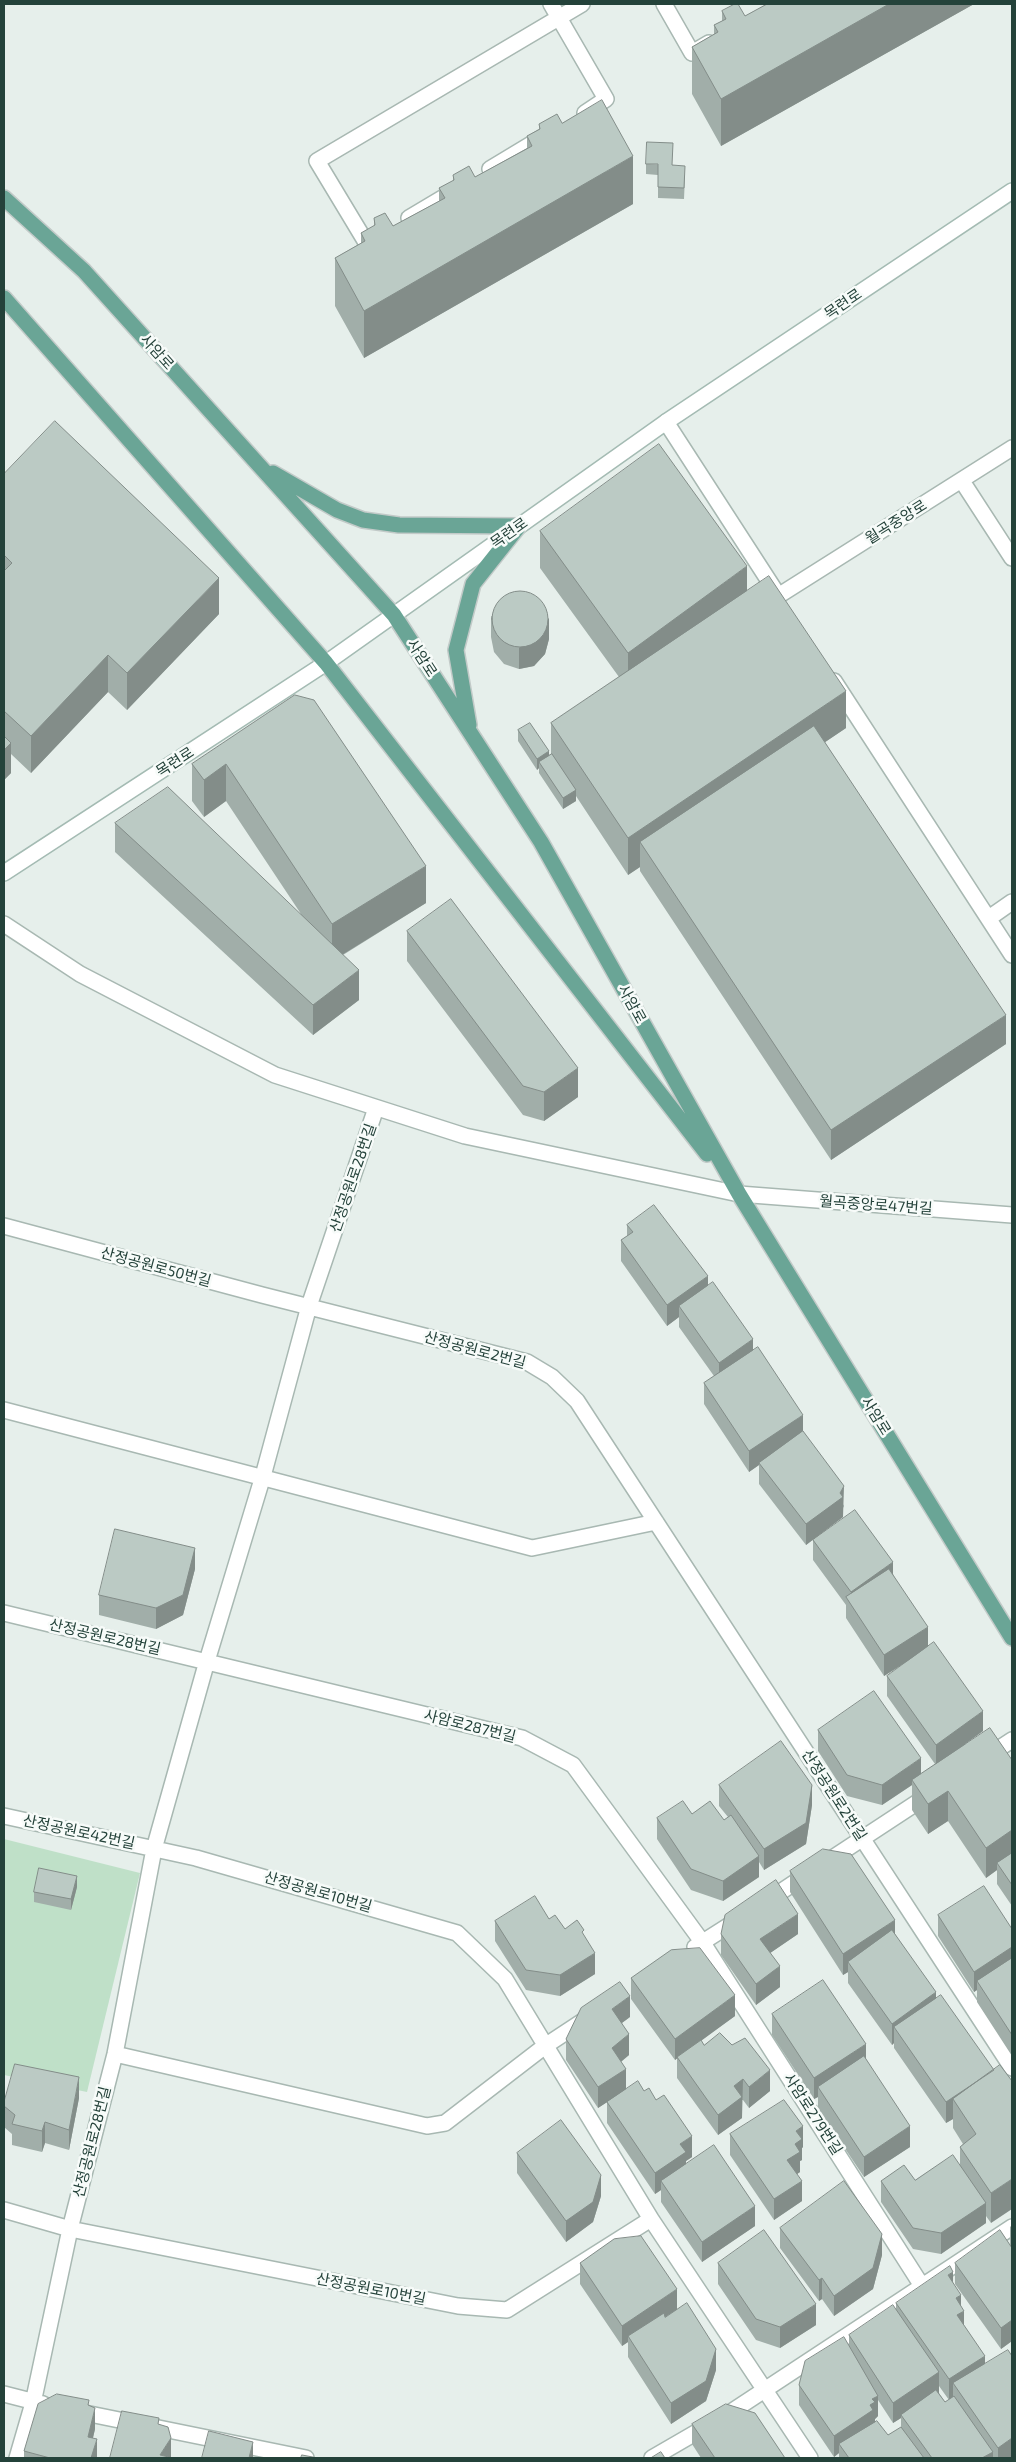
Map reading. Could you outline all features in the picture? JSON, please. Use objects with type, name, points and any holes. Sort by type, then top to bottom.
[{"type":"main road","name":"사암로","points":[[4,198],[84,271],[394,615],[541,842],[739,1194],[1012,1638]]},
{"type":"main road","name":"사암로","points":[[4,298],[326,663],[739,1194]]},
{"type":"main road","points":[[260,466],[337,510],[363,520],[400,525],[519,526]]},
{"type":"main road","points":[[470,732],[456,650],[473,584],[519,526]]},
{"type":"street","points":[[555,130],[366,244],[317,161],[555,10],[582,4]]},
{"type":"street","points":[[664,4],[692,53],[726,33]]},
{"type":"street","points":[[555,10],[606,100],[572,120]]},
{"type":"street","name":"목련로","points":[[4,873],[326,663],[666,422],[1012,191]]},
{"type":"street","points":[[666,422],[789,612]]},
{"type":"street","name":"월곡중앙로","points":[[778,596],[1012,448]]},
{"type":"street","points":[[962,481],[1012,558]]},
{"type":"street","points":[[827,670],[1012,954]]},
{"type":"street","points":[[990,918],[1012,902]]},
{"type":"street","name":"산정공원로28번길","points":[[4,924],[80,974],[275,1075],[376,1108],[309,1306],[263,1476],[207,1661],[154,1849],[115,2054],[70,2229],[33,2403],[17,2458]]},
{"type":"street","name":"월곡중앙로47번길","points":[[376,1108],[465,1136],[739,1194],[1012,1215]]},
{"type":"street","name":"산정공원로50번길","points":[[4,1226],[309,1306]]},
{"type":"street","name":"산정공원로2번길","points":[[309,1306],[527,1362],[552,1377],[577,1401],[1012,2068]]},
{"type":"street","points":[[4,1410],[263,1476],[532,1548],[656,1522]]},
{"type":"street","name":"산정공원로28번길","points":[[4,1613],[207,1661]]},
{"type":"street","name":"사암로287번길","points":[[207,1661],[522,1738],[573,1765],[703,1942]]},
{"type":"street","points":[[971,1767],[1012,1740]]},
{"type":"street","points":[[686,1954],[937,1789]]},
{"type":"street","name":"산정공원로42번길","points":[[4,1816],[154,1849]]},
{"type":"street","name":"산정공원로10번길","points":[[154,1849],[358,1903],[457,1933],[505,1979],[651,2219],[810,2458]]},
{"type":"street","name":"사암로279번길","points":[[703,1942],[922,2286]]},
{"type":"street","points":[[115,2054],[427,2126],[445,2122],[545,2046],[595,2014]]},
{"type":"street","points":[[4,2210],[70,2229]]},
{"type":"street","name":"산정공원로10번길","points":[[70,2229],[458,2306],[507,2310],[651,2219]]},
{"type":"street","points":[[652,2458],[728,2414],[1012,2227]]},
{"type":"street","points":[[4,2394],[33,2403],[306,2458]]},
{"type":"green space","points":[[4,1839],[140,1873],[87,2092],[4,2075]]},
{"type":"building","points":[[738,4],[745,16],[767,4],[889,4],[721,99],[692,47],[718,32],[714,25],[726,19],[722,11]]},
{"type":"building","points":[[602,100],[633,156],[364,311],[335,258],[365,241],[361,233],[375,225],[374,218],[385,213],[393,226],[445,198],[439,188],[454,180],[453,175],[469,166],[475,177],[532,146],[527,136],[540,129],[539,124],[557,114],[562,123]]},
{"type":"building","points":[[647,142],[673,143],[672,165],[685,166],[684,188],[658,187],[658,164],[646,164]]},
{"type":"building","points":[[55,421],[219,578],[127,673],[108,655],[31,736],[4,711],[4,571],[12,563],[4,555],[4,474]]},
{"type":"building","points":[[659,444],[747,566],[628,653],[540,531]]},
{"type":"building","points":[[769,576],[846,691],[628,838],[551,723]]},
{"type":"building","points":[[514,591],[526,591],[536,595],[544,603],[548,619],[544,635],[536,643],[526,647],[514,647],[504,643],[496,635],[492,625],[492,613],[496,603],[504,595]]},
{"type":"building","points":[[295,695],[314,700],[426,866],[332,924],[226,764],[204,780],[192,764]]},
{"type":"building","points":[[530,723],[549,751],[537,759],[518,730]]},
{"type":"building","points":[[814,726],[1006,1015],[831,1130],[640,842]]},
{"type":"building","points":[[4,736],[11,743],[4,750]]},
{"type":"building","points":[[552,754],[576,790],[563,798],[539,762]]},
{"type":"building","points":[[168,787],[359,970],[313,1005],[115,823]]},
{"type":"building","points":[[451,899],[578,1068],[544,1092],[523,1086],[407,931]]},
{"type":"building","points":[[654,1205],[708,1276],[667,1305],[621,1240],[633,1232],[627,1225]]},
{"type":"building","points":[[713,1282],[753,1339],[719,1363],[679,1306]]},
{"type":"building","points":[[758,1347],[803,1415],[749,1451],[704,1383]]},
{"type":"building","points":[[803,1431],[844,1486],[840,1493],[843,1497],[806,1524],[759,1463]]},
{"type":"building","points":[[855,1510],[893,1562],[851,1592],[813,1540]]},
{"type":"building","points":[[115,1529],[195,1548],[183,1595],[156,1608],[99,1595]]},
{"type":"building","points":[[889,1569],[928,1627],[884,1655],[846,1597]]},
{"type":"building","points":[[934,1642],[983,1711],[936,1745],[887,1676]]},
{"type":"building","points":[[874,1691],[921,1758],[882,1785],[847,1775],[818,1730]]},
{"type":"building","points":[[990,1728],[1012,1760],[1012,1830],[986,1848],[948,1791],[928,1804],[912,1780]]},
{"type":"building","points":[[781,1741],[812,1785],[806,1823],[764,1849],[719,1785]]},
{"type":"building","points":[[683,1801],[692,1814],[710,1801],[724,1820],[731,1815],[759,1856],[723,1881],[691,1869],[657,1818]]},
{"type":"building","points":[[823,1849],[851,1854],[895,1920],[843,1954],[790,1871]]},
{"type":"building","points":[[1012,1853],[1012,1885],[997,1863]]},
{"type":"building","points":[[39,1868],[77,1876],[71,1899],[34,1892]]},
{"type":"building","points":[[776,1880],[798,1914],[760,1939],[780,1966],[756,1984],[721,1934],[725,1915]]},
{"type":"building","points":[[984,1886],[1012,1929],[1012,1947],[974,1972],[938,1915]]},
{"type":"building","points":[[535,1896],[549,1919],[555,1915],[565,1929],[577,1920],[595,1953],[560,1975],[526,1970],[495,1921]]},
{"type":"building","points":[[892,1930],[936,1992],[892,2024],[848,1962]]},
{"type":"building","points":[[700,1948],[735,1995],[675,2039],[631,1978],[671,1950]]},
{"type":"building","points":[[1012,1958],[1012,2035],[977,1981]]},
{"type":"building","points":[[823,1980],[866,2044],[814,2078],[772,2014]]},
{"type":"building","points":[[620,1982],[630,1996],[612,2009],[629,2034],[612,2048],[626,2069],[598,2087],[566,2039],[581,2008]]},
{"type":"building","points":[[941,1995],[994,2070],[946,2102],[894,2027]]},
{"type":"building","points":[[720,2033],[732,2045],[745,2038],[770,2070],[749,2087],[743,2079],[734,2086],[742,2097],[718,2115],[677,2057],[701,2040],[704,2045]]},
{"type":"building","points":[[864,2056],[910,2126],[864,2157],[818,2087]]},
{"type":"building","points":[[15,2064],[79,2077],[69,2130],[45,2122],[42,2131],[12,2124],[15,2115],[4,2106],[4,2102]]},
{"type":"building","points":[[1000,2065],[1012,2081],[1012,2179],[991,2193],[960,2147],[976,2134],[953,2099]]},
{"type":"building","points":[[638,2081],[644,2091],[649,2088],[656,2100],[664,2095],[692,2136],[680,2144],[686,2152],[655,2173],[607,2102]]},
{"type":"building","points":[[784,2100],[803,2126],[796,2131],[802,2139],[795,2144],[800,2152],[787,2160],[802,2181],[774,2199],[730,2134]]},
{"type":"building","points":[[561,2120],[601,2175],[593,2202],[566,2221],[517,2153]]},
{"type":"building","points":[[714,2145],[755,2206],[702,2242],[661,2181]]},
{"type":"building","points":[[953,2155],[986,2203],[941,2233],[913,2228],[881,2181],[904,2165],[915,2180]]},
{"type":"building","points":[[844,2181],[882,2234],[873,2268],[834,2296],[822,2278],[819,2280],[780,2228]]},
{"type":"building","points":[[764,2230],[816,2304],[780,2327],[756,2319],[718,2263]]},
{"type":"building","points":[[1000,2230],[1012,2248],[1012,2320],[1001,2328],[955,2263]]},
{"type":"building","points":[[641,2236],[677,2289],[622,2326],[580,2263],[614,2239]]},
{"type":"building","points":[[950,2266],[953,2272],[948,2275],[961,2295],[956,2298],[964,2311],[957,2315],[985,2356],[949,2379],[896,2303]]},
{"type":"building","points":[[687,2303],[716,2349],[706,2381],[671,2403],[628,2336],[664,2313],[665,2317]]},
{"type":"building","points":[[893,2305],[939,2372],[893,2403],[849,2335]]},
{"type":"building","points":[[844,2337],[878,2396],[872,2399],[875,2402],[870,2405],[873,2410],[834,2436],[799,2385],[805,2361]]},
{"type":"building","points":[[1008,2350],[1012,2356],[1012,2438],[998,2448],[953,2383]]},
{"type":"building","points":[[936,2390],[945,2402],[954,2396],[993,2452],[982,2458],[932,2458],[901,2415]]},
{"type":"building","points":[[57,2394],[89,2400],[88,2405],[95,2408],[88,2437],[97,2439],[91,2458],[50,2458],[24,2451],[38,2404]]},
{"type":"building","points":[[726,2404],[755,2413],[785,2458],[715,2458],[692,2424]]},
{"type":"building","points":[[122,2411],[159,2418],[158,2424],[168,2427],[171,2438],[160,2455],[173,2458],[110,2458]]},
{"type":"building","points":[[877,2421],[888,2435],[901,2427],[924,2458],[849,2458],[839,2444]]},
{"type":"building","points":[[209,2431],[253,2442],[249,2458],[202,2458]]},
{"type":"building","points":[[661,2452],[665,2458],[651,2458]]},
{"type":"building","points":[[302,2455],[318,2458],[301,2458]]}]
